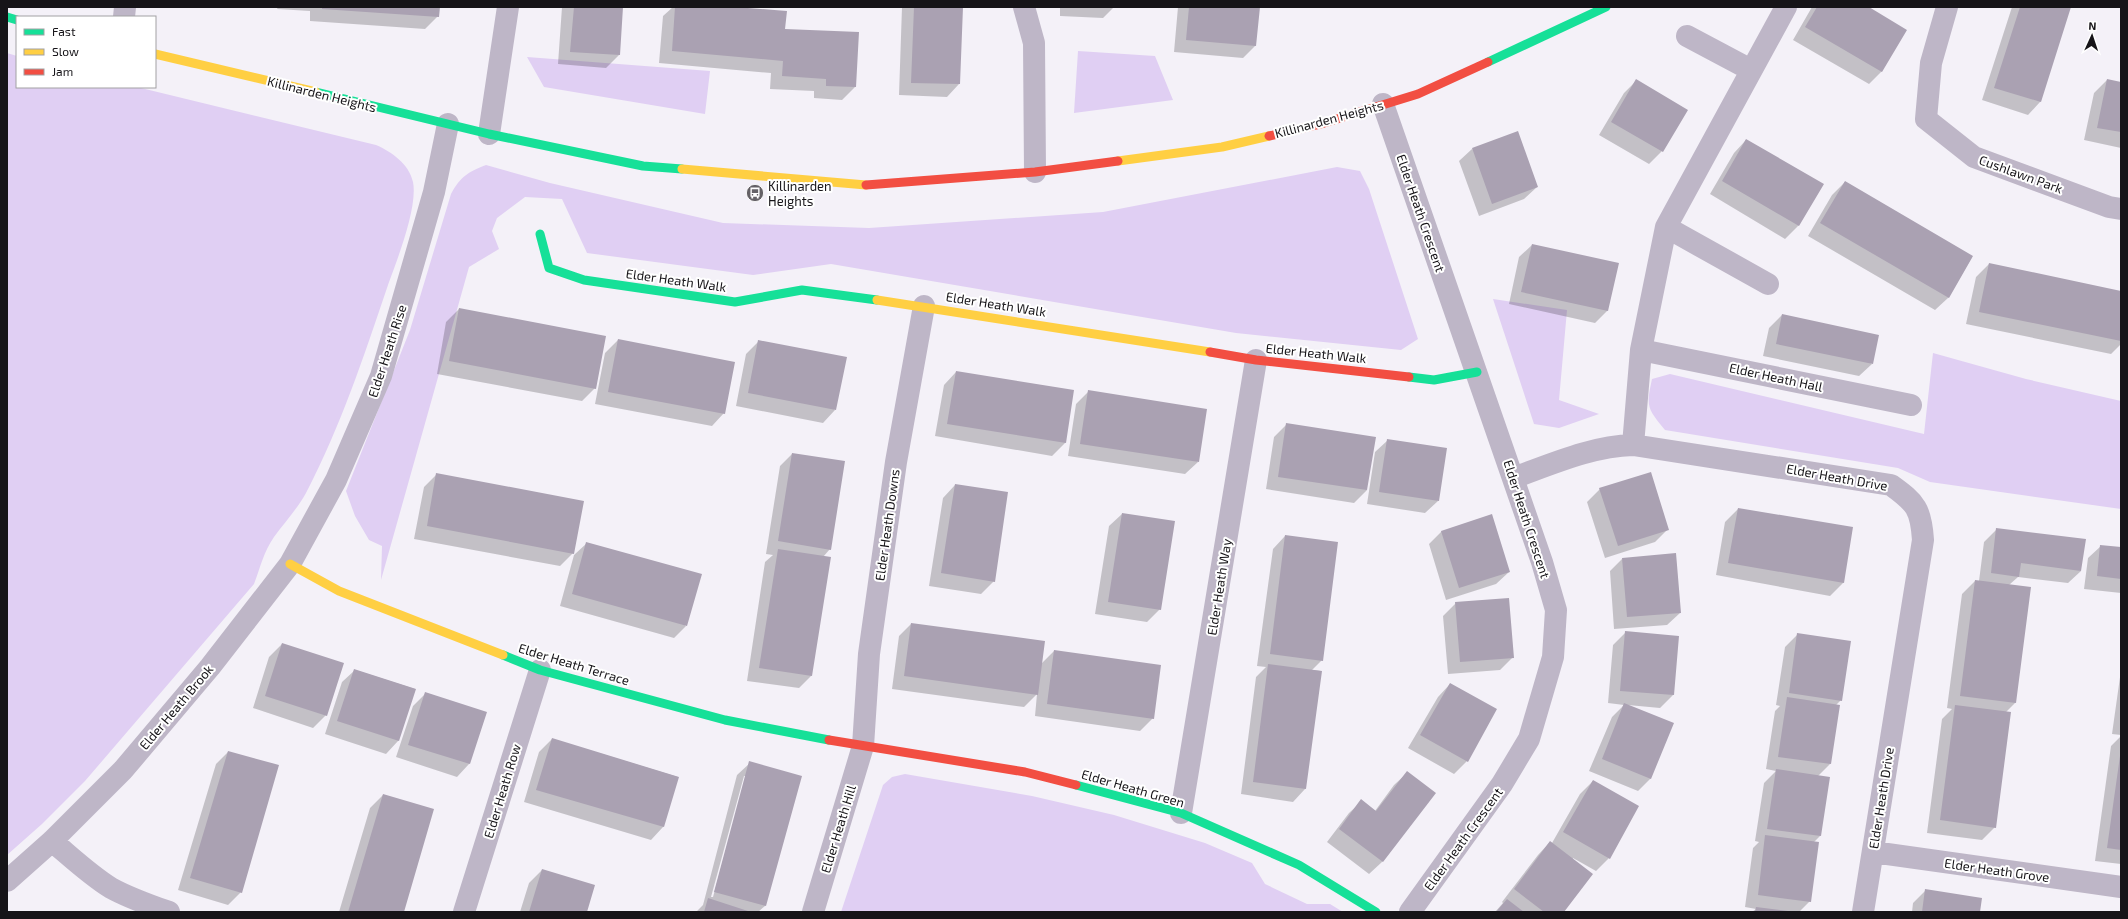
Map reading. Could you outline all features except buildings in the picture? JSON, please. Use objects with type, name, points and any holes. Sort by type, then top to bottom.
[{"type":"street","points":[[489,134],[508,7]]},
{"type":"street","points":[[1024,7],[1034,42],[1035,172]]},
{"type":"street","name":"Killinarden Heights","points":[[156,54],[489,134],[643,166],[868,185],[1035,172],[1222,147],[1324,123],[1418,94],[1606,7]]},
{"type":"street","points":[[1633,445],[1641,350],[1666,226],[1786,7]]},
{"type":"street","name":"Cushlawn Park","points":[[1947,7],[1931,62],[1926,119],[1974,157],[2109,207],[2121,209]]},
{"type":"street","points":[[1687,36],[1751,70]]},
{"type":"street","name":"Elder Heath Crescent","points":[[1384,104],[1514,478],[1542,562],[1556,610],[1553,657],[1529,739],[1502,784],[1410,912]]},
{"type":"street","name":"Elder Heath Rise","points":[[290,564],[336,480],[381,376],[430,207],[448,124]]},
{"type":"street","points":[[1666,226],[1768,284]]},
{"type":"street","name":"Elder Heath Walk","points":[[540,234],[549,268],[584,280],[735,302],[802,290],[924,306],[1256,360],[1434,380],[1477,372]]},
{"type":"street","name":"Elder Heath Downs","points":[[864,746],[869,654],[896,462],[924,306]]},
{"type":"street","name":"Elder Heath Hall","points":[[1641,350],[1911,405]]},
{"type":"street","name":"Elder Heath Way","points":[[1181,813],[1256,360]]},
{"type":"street","name":"Elder Heath Drive","points":[[1514,478],[1584,454],[1618,445],[1633,445],[1648,446],[1891,486],[1910,499],[1921,518],[1923,540],[1863,912]]},
{"type":"street","name":"Elder Heath Terrace","points":[[290,564],[339,591],[540,670],[725,720],[864,746]]},
{"type":"street","name":"Elder Heath Brook","points":[[7,881],[52,841],[123,770],[210,667],[290,564]]},
{"type":"street","name":"Elder Heath Row","points":[[464,912],[540,670]]},
{"type":"street","name":"Elder Heath Green","points":[[864,746],[1025,772],[1181,813],[1299,865],[1376,912]]},
{"type":"street","name":"Elder Heath Hill","points":[[812,912],[864,746]]},
{"type":"street","points":[[52,841],[80,866],[111,888],[145,904],[169,912]]},
{"type":"street","name":"Elder Heath Grove","points":[[1873,852],[2121,887]]},
{"type":"shaded area","points":[[1078,51],[1155,56],[1173,100],[1074,113]]},
{"type":"shaded area","points":[[7,53],[16,56],[16,88],[141,88],[376,145],[394,155],[404,164],[411,176],[414,193],[406,234],[361,364],[341,416],[319,468],[295,510],[274,537],[262,560],[254,584],[85,781],[42,824],[7,855]]},
{"type":"shaded area","points":[[527,57],[710,71],[705,114],[544,87]]},
{"type":"shaded area","points":[[486,165],[550,183],[723,223],[869,228],[1103,212],[1337,167],[1360,171],[1369,189],[1418,339],[1401,350],[1236,333],[831,264],[753,275],[587,253],[562,199],[525,197],[497,218],[492,231],[499,249],[469,267],[381,580],[382,546],[369,540],[355,516],[346,491],[410,330],[451,194],[458,183],[466,175]]},
{"type":"shaded area","points":[[1493,299],[1567,310],[1559,400],[1599,414],[1559,428],[1534,424]]},
{"type":"shaded area","points":[[1933,353],[2026,379],[2121,401],[2121,509],[1930,482],[1898,468],[1665,430],[1651,412],[1649,402],[1652,379],[1670,374],[1924,434]]},
{"type":"shaded area","points":[[905,774],[1032,796],[1114,815],[1205,843],[1252,863],[1265,884],[1307,904],[1330,904],[1343,912],[841,912],[883,785],[892,777]]},
{"type":"traffic: fast","points":[[1488,62],[1606,7]]},
{"type":"traffic: fast","points":[[7,17],[16,20]]},
{"type":"traffic: fast","points":[[316,92],[489,134],[643,166],[682,169]]},
{"type":"traffic: fast","points":[[540,234],[549,268],[584,280],[735,302],[802,290],[877,300]]},
{"type":"traffic: fast","points":[[1409,377],[1434,380],[1477,372]]},
{"type":"traffic: fast","points":[[503,655],[540,670],[725,720],[829,740]]},
{"type":"traffic: fast","points":[[1076,785],[1181,813],[1299,865],[1376,912]]},
{"type":"traffic: slow","points":[[156,54],[316,92]]},
{"type":"traffic: slow","points":[[1118,161],[1222,147],[1269,136]]},
{"type":"traffic: slow","points":[[682,169],[866,185]]},
{"type":"traffic: slow","points":[[877,300],[1210,352]]},
{"type":"traffic: slow","points":[[290,564],[339,591],[503,655]]},
{"type":"traffic: jam","points":[[1269,136],[1324,123],[1418,94],[1488,62]]},
{"type":"traffic: jam","points":[[866,185],[1035,172],[1118,161]]},
{"type":"traffic: jam","points":[[1210,352],[1256,360],[1409,377]]},
{"type":"traffic: jam","points":[[829,740],[1025,772],[1076,785]]},
{"type":"place","name":"Killinarden Heights","points":[[755,193]]}]
